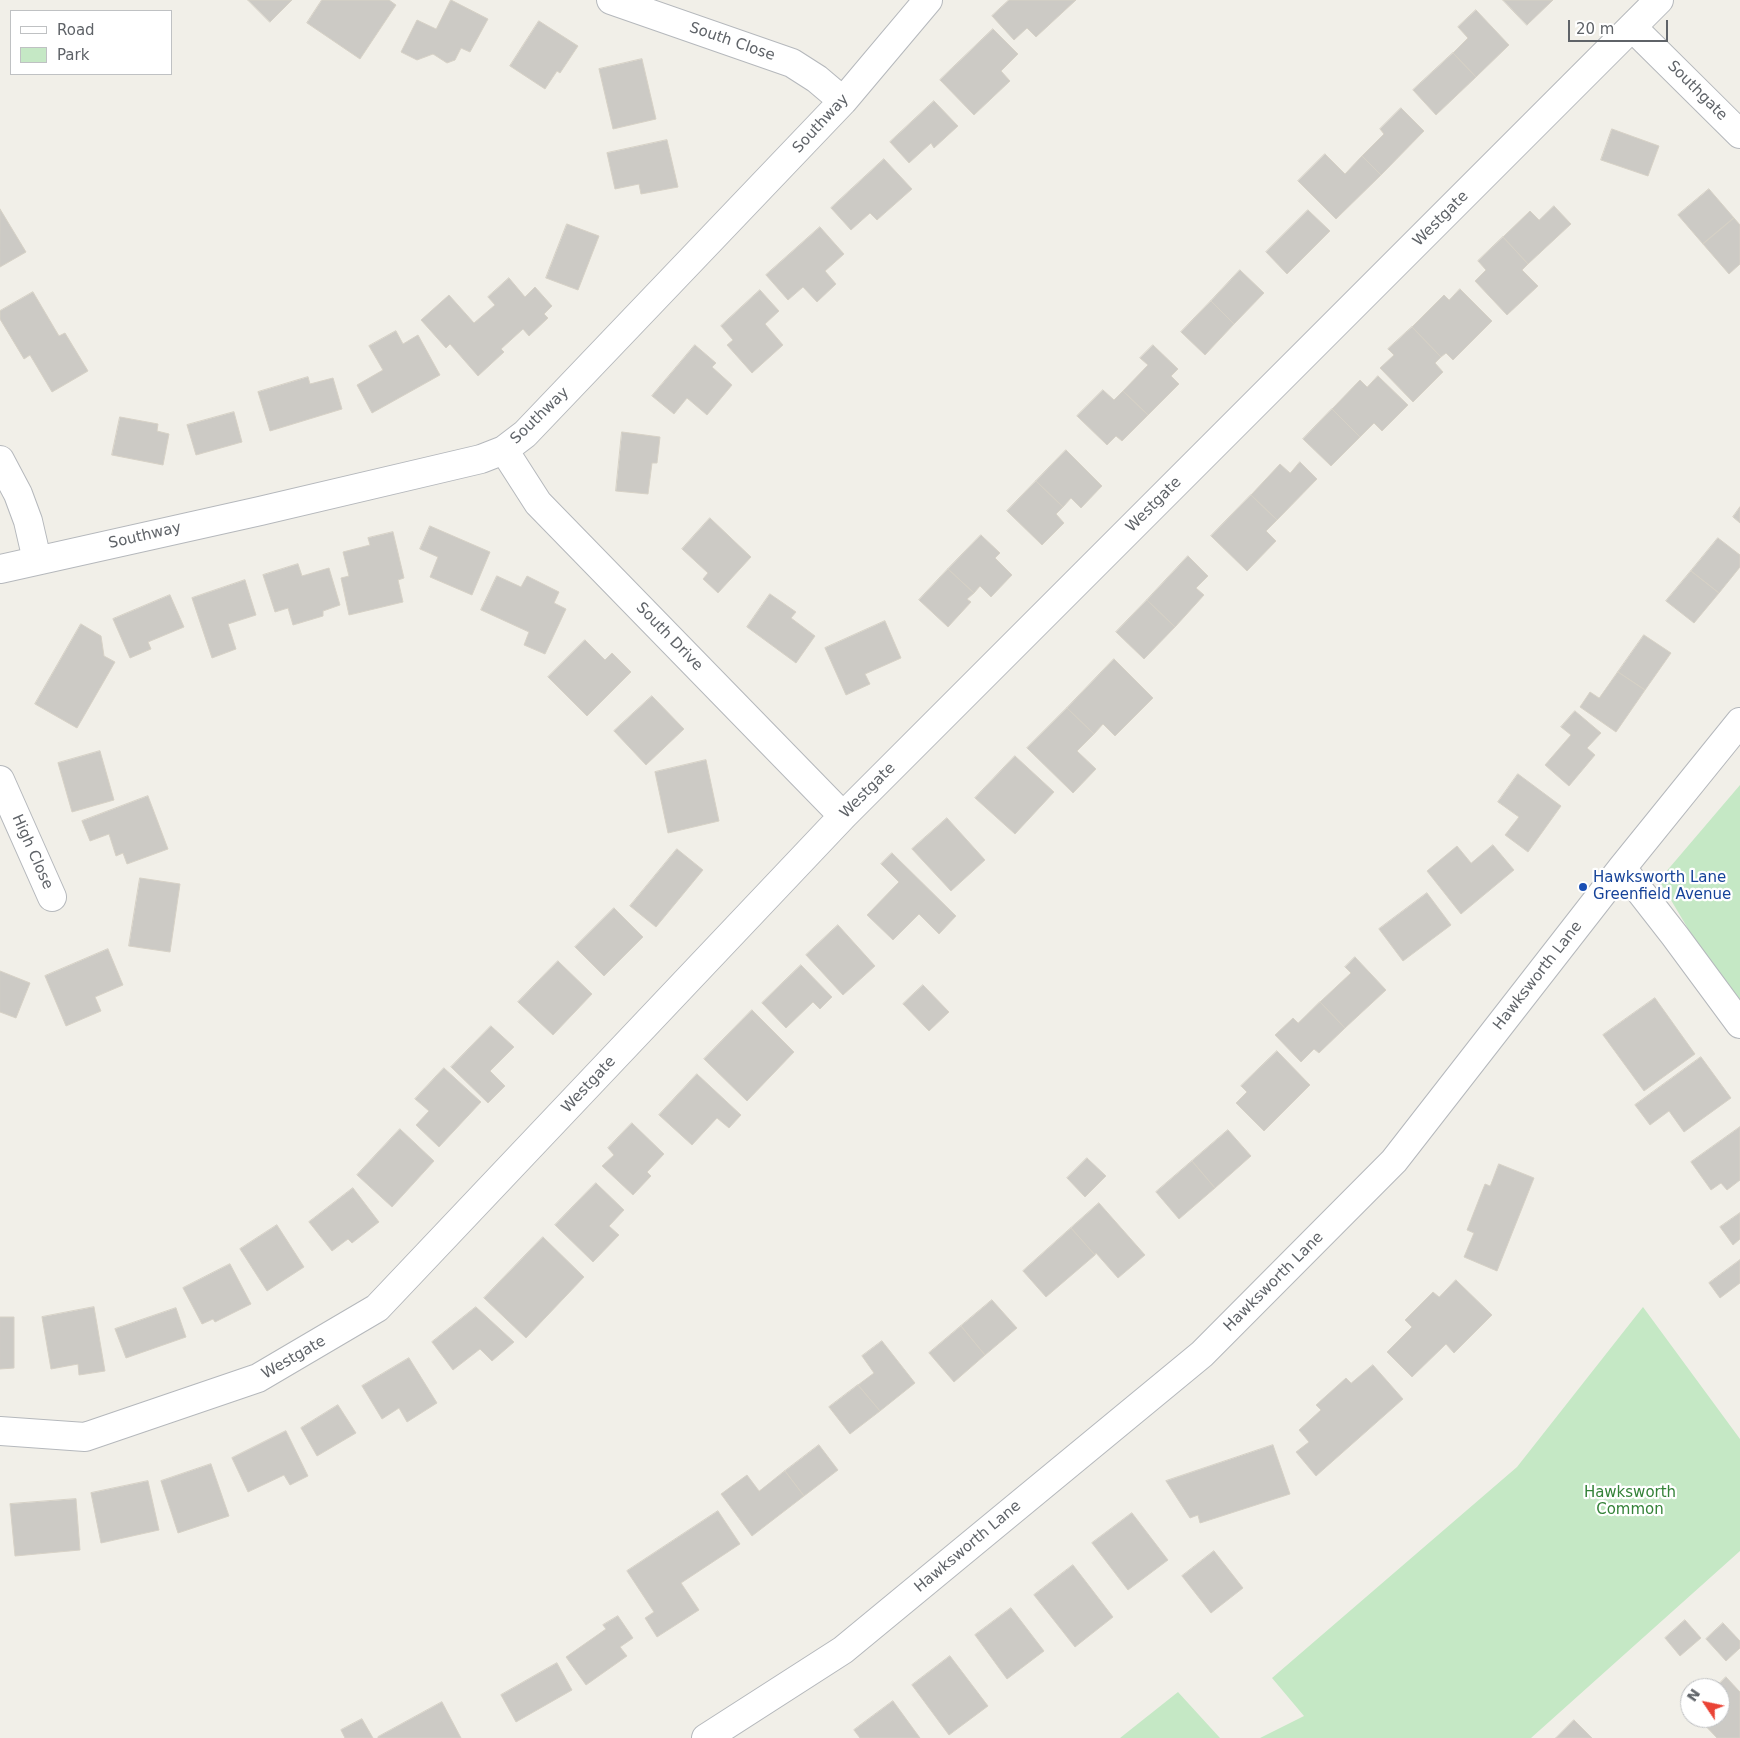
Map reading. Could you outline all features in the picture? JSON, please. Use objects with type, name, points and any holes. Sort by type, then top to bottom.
[{"type":"street","name":"South Close","points":[[611,0],[792,63],[817,79],[843,101]]},
{"type":"street","name":"Southway","points":[[0,569],[481,459],[504,450],[525,434],[843,101],[928,0]]},
{"type":"street","name":"Westgate","points":[[0,1431],[85,1437],[258,1378],[377,1308],[843,816],[1659,0]]},
{"type":"street","name":"Southgate","points":[[1632,27],[1740,134]]},
{"type":"street","name":"South Drive","points":[[504,450],[538,503],[843,816]]},
{"type":"street","points":[[0,460],[18,494],[28,521],[37,560]]},
{"type":"street","name":"Hawksworth Lane","points":[[706,1738],[843,1650],[1202,1354],[1394,1161],[1622,868],[1740,722]]},
{"type":"street","name":"High Close","points":[[0,780],[52,897]]},
{"type":"street","points":[[1622,868],[1740,1024]]},
{"type":"green space","points":[[1740,785],[1740,1002],[1690,932],[1659,880]]},
{"type":"green space","name":"Hawksworth Common","points":[[1643,1307],[1740,1439],[1740,1551],[1531,1738],[1260,1738],[1304,1716],[1272,1678],[1517,1467]]},
{"type":"green space","points":[[1178,1692],[1220,1738],[1120,1738]]},
{"type":"building","points":[[248,0],[292,0],[270,22]]},
{"type":"building","points":[[322,0],[389,0],[396,5],[360,59],[307,23]]},
{"type":"building","points":[[451,0],[488,19],[470,52],[461,48],[455,60],[447,63],[433,54],[417,60],[401,52],[417,20],[436,29]]},
{"type":"building","points":[[1009,0],[1076,0],[1036,37],[1027,28],[1014,40],[992,16]]},
{"type":"building","points":[[1503,0],[1553,0],[1527,25]]},
{"type":"building","points":[[1476,10],[1509,45],[1476,77],[1453,53],[1468,38],[1458,27]]},
{"type":"building","points":[[539,21],[578,46],[560,73],[557,71],[545,89],[510,66]]},
{"type":"building","points":[[993,29],[1018,54],[1001,71],[1010,81],[974,115],[940,80]]},
{"type":"building","points":[[1453,53],[1476,77],[1436,115],[1413,90]]},
{"type":"building","points":[[642,59],[656,119],[613,129],[599,69]]},
{"type":"building","points":[[934,101],[958,126],[934,148],[931,143],[909,163],[890,142]]},
{"type":"building","points":[[1401,108],[1424,131],[1381,175],[1362,156],[1384,134],[1380,129]]},
{"type":"building","points":[[1612,129],[1659,146],[1648,176],[1601,160]]},
{"type":"building","points":[[667,140],[678,187],[641,194],[639,184],[615,189],[607,153]]},
{"type":"building","points":[[1325,154],[1345,174],[1362,156],[1381,175],[1336,219],[1298,181]]},
{"type":"building","points":[[884,159],[912,189],[877,220],[870,213],[851,230],[831,208]]},
{"type":"building","points":[[1709,189],[1734,218],[1703,244],[1678,215]]},
{"type":"building","points":[[1554,206],[1571,224],[1528,264],[1503,237],[1530,211],[1539,220]]},
{"type":"building","points":[[0,209],[26,252],[0,267]]},
{"type":"building","points":[[1308,210],[1330,231],[1287,274],[1266,252]]},
{"type":"building","points":[[1734,218],[1740,225],[1740,264],[1729,274],[1703,244]]},
{"type":"building","points":[[567,224],[599,236],[578,290],[546,278]]},
{"type":"building","points":[[820,227],[844,254],[825,271],[836,284],[817,302],[803,287],[788,300],[766,275]]},
{"type":"building","points":[[1503,237],[1528,264],[1522,270],[1538,286],[1507,315],[1475,281],[1486,270],[1478,261]]},
{"type":"building","points":[[1240,270],[1264,293],[1234,324],[1211,301]]},
{"type":"building","points":[[509,278],[525,297],[535,287],[552,306],[544,314],[548,318],[529,336],[523,329],[501,349],[504,352],[478,376],[450,344],[446,348],[421,320],[449,295],[474,323],[495,305],[488,297]]},
{"type":"building","points":[[1460,289],[1492,321],[1453,360],[1446,353],[1441,357],[1412,327],[1444,295],[1449,300]]},
{"type":"building","points":[[760,290],[779,311],[765,324],[783,345],[752,373],[727,345],[733,340],[721,326]]},
{"type":"building","points":[[33,292],[59,336],[65,333],[88,371],[52,392],[30,355],[24,359],[0,319],[0,311]]},
{"type":"building","points":[[1211,301],[1234,324],[1205,355],[1181,332]]},
{"type":"building","points":[[1412,327],[1441,357],[1435,363],[1443,372],[1413,402],[1380,368],[1394,355],[1388,349]]},
{"type":"building","points":[[396,331],[403,344],[418,335],[440,375],[372,413],[357,385],[383,370],[369,346]]},
{"type":"building","points":[[695,345],[716,363],[712,367],[732,385],[707,415],[687,398],[674,414],[652,396]]},
{"type":"building","points":[[1153,345],[1178,369],[1171,376],[1179,384],[1148,415],[1123,391],[1148,365],[1140,358]]},
{"type":"building","points":[[1378,376],[1408,405],[1382,431],[1374,423],[1360,437],[1332,409],[1360,380],[1367,387]]},
{"type":"building","points":[[308,377],[310,384],[333,378],[342,409],[270,431],[258,392]]},
{"type":"building","points":[[1103,390],[1114,400],[1123,391],[1148,415],[1122,441],[1116,436],[1107,445],[1077,416]]},
{"type":"building","points":[[1332,409],[1360,437],[1331,466],[1303,439]]},
{"type":"building","points":[[234,412],[242,442],[196,455],[187,425]]},
{"type":"building","points":[[120,417],[158,424],[157,431],[169,434],[163,465],[112,455]]},
{"type":"building","points":[[622,432],[660,437],[657,463],[652,463],[648,494],[616,491]]},
{"type":"building","points":[[1066,450],[1102,486],[1081,508],[1071,498],[1063,507],[1036,481]]},
{"type":"building","points":[[1300,462],[1317,479],[1277,520],[1251,495],[1280,464],[1290,473]]},
{"type":"building","points":[[1036,481],[1063,507],[1056,514],[1064,523],[1042,545],[1007,511]]},
{"type":"building","points":[[1251,495],[1277,520],[1266,531],[1276,541],[1247,571],[1211,536]]},
{"type":"building","points":[[1740,507],[1740,523],[1733,517]]},
{"type":"building","points":[[710,518],[751,557],[718,593],[703,579],[708,573],[682,549]]},
{"type":"building","points":[[430,526],[490,552],[472,595],[430,577],[438,557],[420,549]]},
{"type":"building","points":[[393,532],[404,578],[398,580],[403,602],[349,615],[341,578],[349,576],[343,552],[370,545],[368,538]]},
{"type":"building","points":[[981,535],[1000,553],[995,558],[1012,575],[991,597],[980,586],[974,593],[948,569]]},
{"type":"building","points":[[1718,538],[1740,555],[1740,567],[1719,593],[1691,571]]},
{"type":"building","points":[[1188,556],[1208,576],[1196,588],[1204,595],[1175,627],[1147,600]]},
{"type":"building","points":[[298,564],[302,576],[329,568],[340,605],[323,611],[323,616],[293,625],[288,608],[275,612],[263,575]]},
{"type":"building","points":[[948,569],[974,593],[967,599],[971,602],[948,627],[919,600]]},
{"type":"building","points":[[1691,571],[1719,593],[1694,623],[1666,601]]},
{"type":"building","points":[[497,576],[521,587],[527,576],[559,592],[554,603],[566,609],[545,654],[524,645],[529,632],[481,610]]},
{"type":"building","points":[[245,580],[256,615],[228,624],[236,649],[212,658],[192,598]]},
{"type":"building","points":[[770,594],[796,612],[791,618],[815,636],[796,663],[747,627]]},
{"type":"building","points":[[170,595],[184,627],[148,642],[151,649],[130,658],[113,619]]},
{"type":"building","points":[[1147,600],[1175,627],[1144,659],[1116,632]]},
{"type":"building","points":[[885,621],[901,658],[865,674],[870,684],[846,695],[825,648]]},
{"type":"building","points":[[81,624],[101,636],[104,656],[115,662],[77,728],[35,704]]},
{"type":"building","points":[[1644,635],[1671,653],[1645,690],[1618,672]]},
{"type":"building","points":[[585,640],[605,660],[612,653],[631,672],[587,716],[548,677]]},
{"type":"building","points":[[1114,659],[1153,698],[1115,736],[1103,724],[1094,734],[1067,708]]},
{"type":"building","points":[[1618,672],[1645,690],[1616,732],[1580,707],[1590,692],[1599,698]]},
{"type":"building","points":[[652,696],[684,729],[646,765],[614,731]]},
{"type":"building","points":[[1067,708],[1094,734],[1077,751],[1096,769],[1073,793],[1027,748]]},
{"type":"building","points":[[1575,711],[1601,733],[1587,748],[1595,755],[1569,786],[1545,765],[1571,735],[1561,727]]},
{"type":"building","points":[[100,751],[114,800],[72,812],[58,763]]},
{"type":"building","points":[[1015,756],[1054,792],[1015,834],[975,798]]},
{"type":"building","points":[[706,760],[719,821],[668,833],[655,772]]},
{"type":"building","points":[[1518,774],[1561,806],[1528,852],[1505,835],[1519,817],[1498,802]]},
{"type":"building","points":[[148,796],[168,849],[127,864],[123,853],[116,856],[109,834],[90,841],[82,821]]},
{"type":"building","points":[[947,818],[985,860],[951,891],[912,849]]},
{"type":"building","points":[[1493,845],[1514,870],[1461,914],[1427,871],[1457,846],[1471,863]]},
{"type":"building","points":[[677,849],[703,870],[656,927],[630,906]]},
{"type":"building","points":[[892,853],[956,916],[939,934],[919,914],[893,940],[867,915],[899,882],[881,864]]},
{"type":"building","points":[[140,878],[180,884],[170,952],[129,946]]},
{"type":"building","points":[[1427,893],[1451,925],[1403,961],[1379,929]]},
{"type":"building","points":[[614,908],[643,937],[604,976],[575,947]]},
{"type":"building","points":[[838,925],[875,966],[843,995],[806,955]]},
{"type":"building","points":[[108,949],[123,985],[95,997],[101,1011],[66,1026],[45,976]]},
{"type":"building","points":[[1355,957],[1386,990],[1345,1028],[1320,1002],[1351,973],[1345,967]]},
{"type":"building","points":[[558,961],[592,994],[553,1035],[518,1002]]},
{"type":"building","points":[[801,965],[832,997],[820,1009],[813,1002],[786,1028],[762,1003]]},
{"type":"building","points":[[0,971],[30,983],[16,1018],[0,1012]]},
{"type":"building","points":[[923,985],[949,1012],[929,1031],[903,1004]]},
{"type":"building","points":[[1655,998],[1695,1054],[1644,1091],[1603,1035]]},
{"type":"building","points":[[1320,1002],[1345,1028],[1319,1053],[1314,1049],[1301,1062],[1275,1035],[1293,1018],[1298,1023]]},
{"type":"building","points":[[752,1010],[794,1052],[747,1101],[704,1059]]},
{"type":"building","points":[[491,1026],[514,1047],[490,1071],[505,1086],[488,1103],[451,1067]]},
{"type":"building","points":[[1277,1051],[1310,1085],[1264,1131],[1236,1103],[1247,1092],[1241,1086]]},
{"type":"building","points":[[1701,1057],[1731,1098],[1684,1132],[1669,1111],[1650,1125],[1635,1105]]},
{"type":"building","points":[[444,1068],[481,1102],[439,1147],[416,1125],[429,1111],[415,1099]]},
{"type":"building","points":[[697,1074],[741,1115],[729,1128],[717,1118],[692,1145],[659,1115]]},
{"type":"building","points":[[632,1123],[664,1154],[647,1172],[651,1176],[633,1195],[602,1166],[614,1155],[608,1148]]},
{"type":"building","points":[[1740,1127],[1740,1180],[1727,1190],[1721,1183],[1711,1190],[1691,1162]]},
{"type":"building","points":[[400,1129],[434,1161],[392,1207],[357,1175]]},
{"type":"building","points":[[1228,1130],[1251,1156],[1215,1188],[1192,1161]]},
{"type":"building","points":[[1087,1158],[1106,1176],[1085,1197],[1067,1178]]},
{"type":"building","points":[[1192,1161],[1215,1188],[1179,1219],[1156,1192]]},
{"type":"building","points":[[1499,1164],[1534,1178],[1497,1271],[1464,1257],[1474,1233],[1467,1230],[1485,1184],[1490,1186]]},
{"type":"building","points":[[596,1183],[624,1210],[609,1226],[619,1235],[593,1262],[555,1225]]},
{"type":"building","points":[[353,1188],[379,1222],[352,1243],[348,1239],[332,1251],[309,1222]]},
{"type":"building","points":[[1099,1203],[1145,1255],[1118,1278],[1071,1228]]},
{"type":"building","points":[[1740,1213],[1740,1239],[1733,1245],[1720,1227]]},
{"type":"building","points":[[277,1225],[304,1267],[267,1291],[240,1249]]},
{"type":"building","points":[[1071,1228],[1095,1255],[1046,1297],[1023,1271]]},
{"type":"building","points":[[543,1237],[584,1277],[526,1338],[484,1298]]},
{"type":"building","points":[[1740,1260],[1740,1283],[1720,1298],[1709,1283]]},
{"type":"building","points":[[230,1264],[251,1304],[215,1322],[213,1319],[202,1324],[183,1288]]},
{"type":"building","points":[[1456,1280],[1492,1315],[1454,1353],[1446,1344],[1412,1377],[1387,1352],[1412,1327],[1405,1320],[1433,1292],[1439,1297]]},
{"type":"building","points":[[992,1300],[1017,1328],[985,1355],[961,1326]]},
{"type":"building","points":[[94,1307],[105,1371],[79,1375],[78,1364],[51,1369],[42,1317]]},
{"type":"building","points":[[476,1307],[514,1342],[492,1361],[480,1349],[453,1370],[432,1342]]},
{"type":"building","points":[[176,1308],[186,1337],[126,1358],[115,1329]]},
{"type":"building","points":[[0,1317],[14,1317],[14,1368],[0,1369]]},
{"type":"building","points":[[961,1326],[985,1355],[954,1382],[929,1353]]},
{"type":"building","points":[[882,1341],[915,1383],[880,1411],[858,1385],[874,1373],[862,1356]]},
{"type":"building","points":[[409,1358],[437,1403],[407,1422],[399,1408],[382,1419],[362,1386]]},
{"type":"building","points":[[1373,1365],[1403,1399],[1316,1476],[1296,1452],[1309,1442],[1299,1430],[1321,1410],[1316,1405],[1346,1378],[1351,1383]]},
{"type":"building","points":[[858,1385],[880,1411],[850,1434],[829,1407]]},
{"type":"building","points":[[338,1405],[356,1433],[317,1456],[301,1428]]},
{"type":"building","points":[[286,1431],[308,1476],[290,1485],[284,1475],[248,1492],[232,1458]]},
{"type":"building","points":[[819,1445],[838,1470],[804,1496],[785,1471]]},
{"type":"building","points":[[1273,1445],[1290,1494],[1200,1523],[1198,1515],[1190,1518],[1166,1481]]},
{"type":"building","points":[[211,1464],[229,1516],[178,1533],[161,1481]]},
{"type":"building","points":[[785,1471],[804,1496],[752,1536],[721,1494],[747,1475],[759,1491]]},
{"type":"building","points":[[148,1481],[159,1530],[101,1543],[91,1493]]},
{"type":"building","points":[[76,1499],[80,1550],[15,1556],[10,1504]]},
{"type":"building","points":[[718,1511],[740,1544],[681,1583],[699,1610],[657,1637],[645,1618],[654,1612],[627,1571]]},
{"type":"building","points":[[1132,1513],[1168,1560],[1128,1590],[1092,1543]]},
{"type":"building","points":[[1214,1551],[1243,1588],[1211,1613],[1182,1576]]},
{"type":"building","points":[[1073,1565],[1113,1617],[1075,1647],[1034,1595]]},
{"type":"building","points":[[1011,1608],[1044,1651],[1007,1679],[975,1635]]},
{"type":"building","points":[[618,1616],[633,1638],[620,1647],[627,1656],[586,1685],[566,1657],[606,1629],[603,1625]]},
{"type":"building","points":[[1685,1620],[1701,1638],[1680,1656],[1665,1638]]},
{"type":"building","points":[[1723,1623],[1740,1641],[1740,1648],[1726,1661],[1706,1639]]},
{"type":"building","points":[[950,1656],[988,1706],[949,1735],[912,1685]]},
{"type":"building","points":[[557,1663],[572,1690],[516,1722],[501,1695]]},
{"type":"building","points":[[1730,1681],[1740,1692],[1740,1738],[1717,1738],[1708,1728],[1730,1728]]},
{"type":"building","points":[[893,1701],[920,1738],[860,1738],[854,1730]]},
{"type":"building","points":[[442,1702],[461,1738],[378,1738],[378,1737]]},
{"type":"building","points":[[362,1719],[373,1738],[345,1738],[341,1730]]},
{"type":"building","points":[[1574,1720],[1592,1738],[1556,1738]]},
{"type":"place","name":"Hawksworth Lane Greenfield Avenue","points":[[1583,887]]}]
